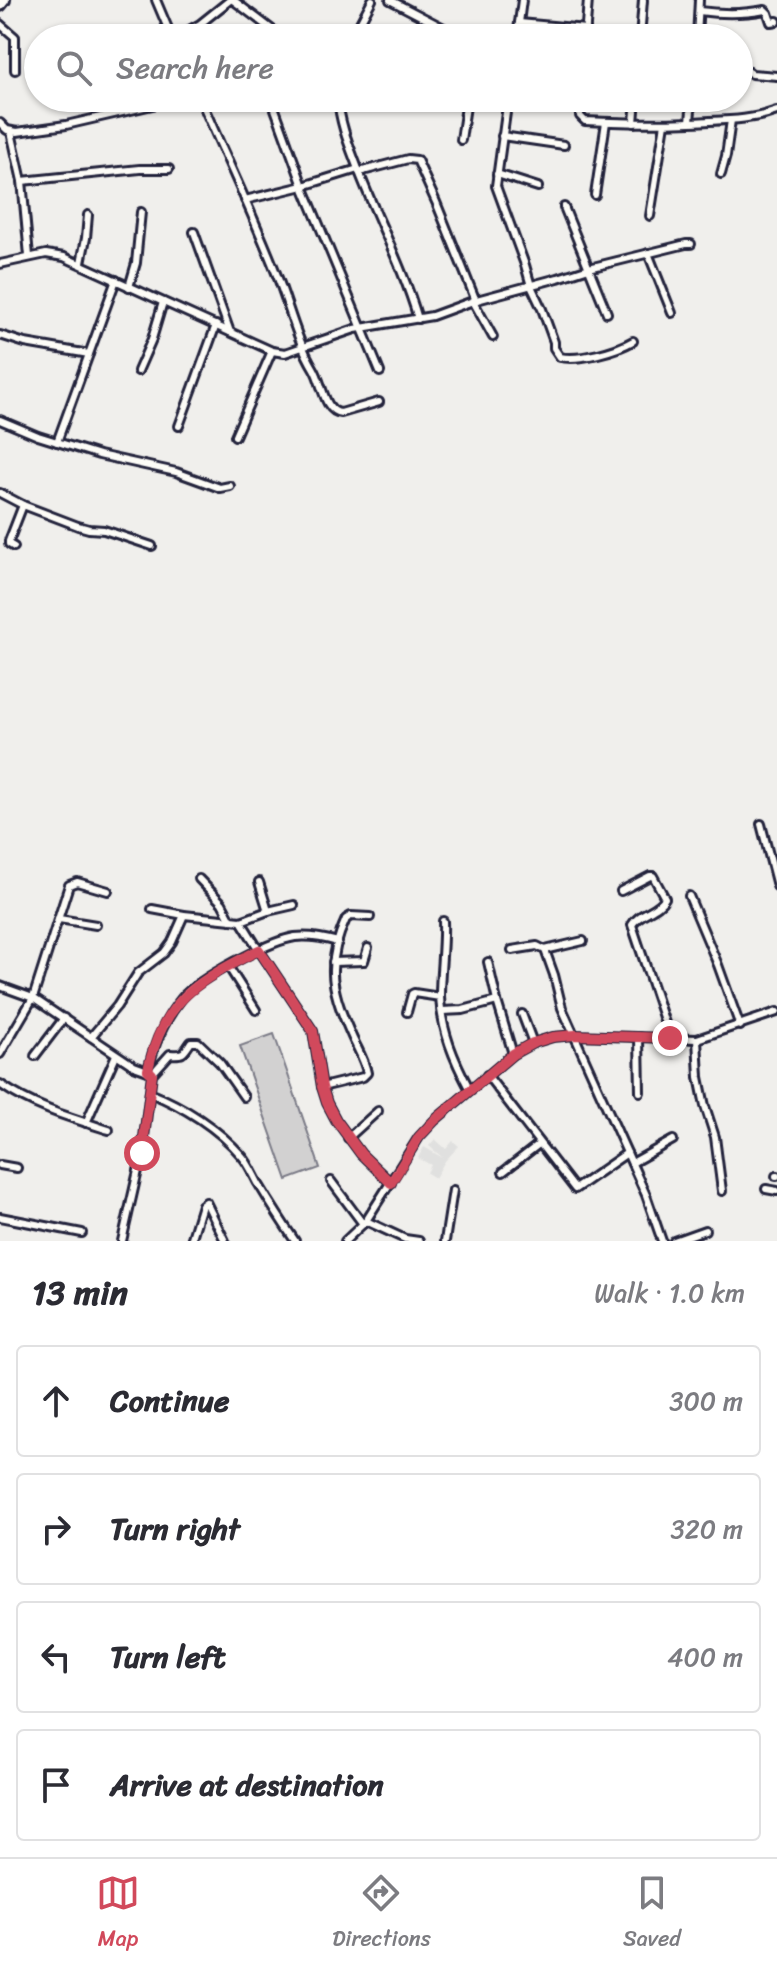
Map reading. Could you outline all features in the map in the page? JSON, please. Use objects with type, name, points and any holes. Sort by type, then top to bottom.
[{"type":"main road","points":[[0,5],[4,0]]},
{"type":"street","points":[[156,0],[167,24]]},
{"type":"street","points":[[200,24],[232,0],[264,24]]},
{"type":"street","points":[[359,24],[372,0]]},
{"type":"street","points":[[390,0],[436,24]]},
{"type":"street","points":[[522,0],[519,23],[530,24]]},
{"type":"street","points":[[586,24],[588,0]]},
{"type":"street","points":[[641,24],[643,0]]},
{"type":"street","points":[[698,24],[699,0]]},
{"type":"street","points":[[699,11],[751,13],[765,10],[771,22],[777,21]]},
{"type":"street","points":[[0,24],[15,37],[15,70]]},
{"type":"street","points":[[753,74],[777,76]]},
{"type":"street","points":[[580,112],[581,119],[585,121],[665,123],[756,118],[777,111]]},
{"type":"street","points":[[11,132],[66,125],[122,112]]},
{"type":"street","points":[[206,112],[276,274],[302,348],[317,373],[330,408],[335,413],[341,413],[379,402]]},
{"type":"street","points":[[276,112],[303,186],[380,372]]},
{"type":"street","points":[[339,112],[418,319]]},
{"type":"street","points":[[461,140],[465,112]]},
{"type":"street","points":[[506,112],[496,186],[554,348],[560,357],[570,359],[622,348],[633,341]]},
{"type":"street","points":[[634,123],[635,112]]},
{"type":"street","points":[[690,122],[691,112]]},
{"type":"street","points":[[721,174],[731,120]]},
{"type":"street","points":[[595,195],[606,122]]},
{"type":"street","points":[[0,123],[11,132],[22,181],[29,256]]},
{"type":"street","points":[[650,216],[665,123]]},
{"type":"street","points":[[502,136],[564,145]]},
{"type":"street","points":[[245,200],[359,170],[408,159],[417,160],[474,301],[493,337]]},
{"type":"street","points":[[22,181],[169,169]]},
{"type":"street","points":[[497,174],[538,187]]},
{"type":"street","points":[[564,207],[607,313]]},
{"type":"street","points":[[129,287],[136,263],[141,212]]},
{"type":"street","points":[[81,263],[88,215]]},
{"type":"street","points":[[194,232],[230,332]]},
{"type":"street","points":[[0,264],[46,254],[64,257],[272,351],[285,353],[362,328],[432,316],[589,268],[691,244]]},
{"type":"street","points":[[648,253],[672,313]]},
{"type":"street","points":[[57,442],[116,280]]},
{"type":"street","points":[[138,371],[163,302]]},
{"type":"street","points":[[179,426],[216,325]]},
{"type":"street","points":[[0,335],[25,343],[89,354]]},
{"type":"street","points":[[235,436],[272,351]]},
{"type":"street","points":[[0,420],[38,436],[123,461],[176,472],[220,488],[230,486]]},
{"type":"street","points":[[0,493],[23,505],[89,529],[104,530],[152,546]]},
{"type":"street","points":[[14,547],[9,541],[23,505]]},
{"type":"street","points":[[761,824],[774,864],[777,886]]},
{"type":"street","points":[[621,891],[653,876],[665,898],[663,903],[636,919],[632,925],[670,1038]]},
{"type":"street","points":[[199,879],[222,903],[232,920]]},
{"type":"street","points":[[0,1054],[33,998],[69,885],[72,882],[87,884],[108,891]]},
{"type":"street","points":[[259,882],[268,911]]},
{"type":"street","points":[[689,896],[740,1026]]},
{"type":"street","points":[[152,909],[241,921],[294,905]]},
{"type":"street","points":[[91,1037],[117,1006],[138,973],[164,953],[184,915]]},
{"type":"street","points":[[322,1087],[363,1077],[367,1073],[333,985],[333,962],[346,919],[351,916],[370,917]]},
{"type":"street","points":[[59,919],[96,925]]},
{"type":"street","points":[[241,921],[313,1031],[327,1103],[348,1138],[391,1183]]},
{"type":"street","points":[[443,921],[440,997],[446,1037],[470,1090]]},
{"type":"street","points":[[122,1241],[142,1153],[154,1043],[170,1013],[185,995],[228,966],[282,939],[299,936],[338,942]]},
{"type":"street","points":[[512,950],[537,946],[545,950],[583,941]]},
{"type":"street","points":[[333,962],[364,961],[368,948]]},
{"type":"street","points":[[545,950],[562,1008],[646,1195],[662,1241]]},
{"type":"street","points":[[488,962],[513,1054]]},
{"type":"street","points":[[228,966],[256,1010]]},
{"type":"street","points":[[0,986],[33,998],[116,1055],[150,1072]]},
{"type":"street","points":[[407,1012],[414,993],[440,997]]},
{"type":"street","points":[[442,1011],[463,1010],[497,1001]]},
{"type":"street","points":[[345,1241],[364,1222],[419,1137],[434,1121],[513,1054],[533,1043],[575,1035],[697,1039],[777,1012]]},
{"type":"street","points":[[522,1014],[533,1043]]},
{"type":"street","points":[[35,1056],[64,1018]]},
{"type":"street","points":[[639,1037],[640,1092]]},
{"type":"street","points":[[697,1039],[699,1077],[715,1137],[722,1191]]},
{"type":"street","points":[[150,1072],[170,1054],[180,1055],[194,1040],[220,1063],[244,1097]]},
{"type":"street","points":[[86,1123],[116,1055]]},
{"type":"street","points":[[487,1075],[575,1189],[627,1153]]},
{"type":"street","points":[[0,1084],[26,1101],[109,1130]]},
{"type":"street","points":[[150,1093],[170,1100],[202,1120],[245,1159],[295,1241]]},
{"type":"street","points":[[348,1138],[378,1111]]},
{"type":"street","points":[[632,1163],[673,1140]]},
{"type":"street","points":[[503,1172],[539,1144]]},
{"type":"street","points":[[0,1165],[17,1168]]},
{"type":"street","points":[[331,1181],[364,1222],[405,1239],[419,1241]]},
{"type":"street","points":[[766,1189],[777,1191]]},
{"type":"street","points":[[445,1241],[453,1190]]},
{"type":"street","points":[[191,1241],[202,1205],[206,1202],[225,1241]]},
{"type":"street","points":[[0,1217],[82,1233]]},
{"type":"street","points":[[674,1241],[705,1230]]},
{"type":"shaded area","points":[[274,1034],[320,1168],[287,1180],[240,1046]]},
{"type":"shaded area","points":[[435,1139],[446,1149],[453,1141],[459,1146],[435,1178],[427,1173],[431,1165],[418,1158],[424,1147],[443,1158],[429,1146]]},
{"type":"route","points":[[142,1153],[152,1074],[148,1070],[154,1043],[170,1013],[185,995],[222,969],[259,950],[313,1031],[322,1087],[336,1120],[361,1154],[391,1183],[419,1137],[434,1121],[513,1054],[533,1043],[575,1035],[670,1038]]}]
